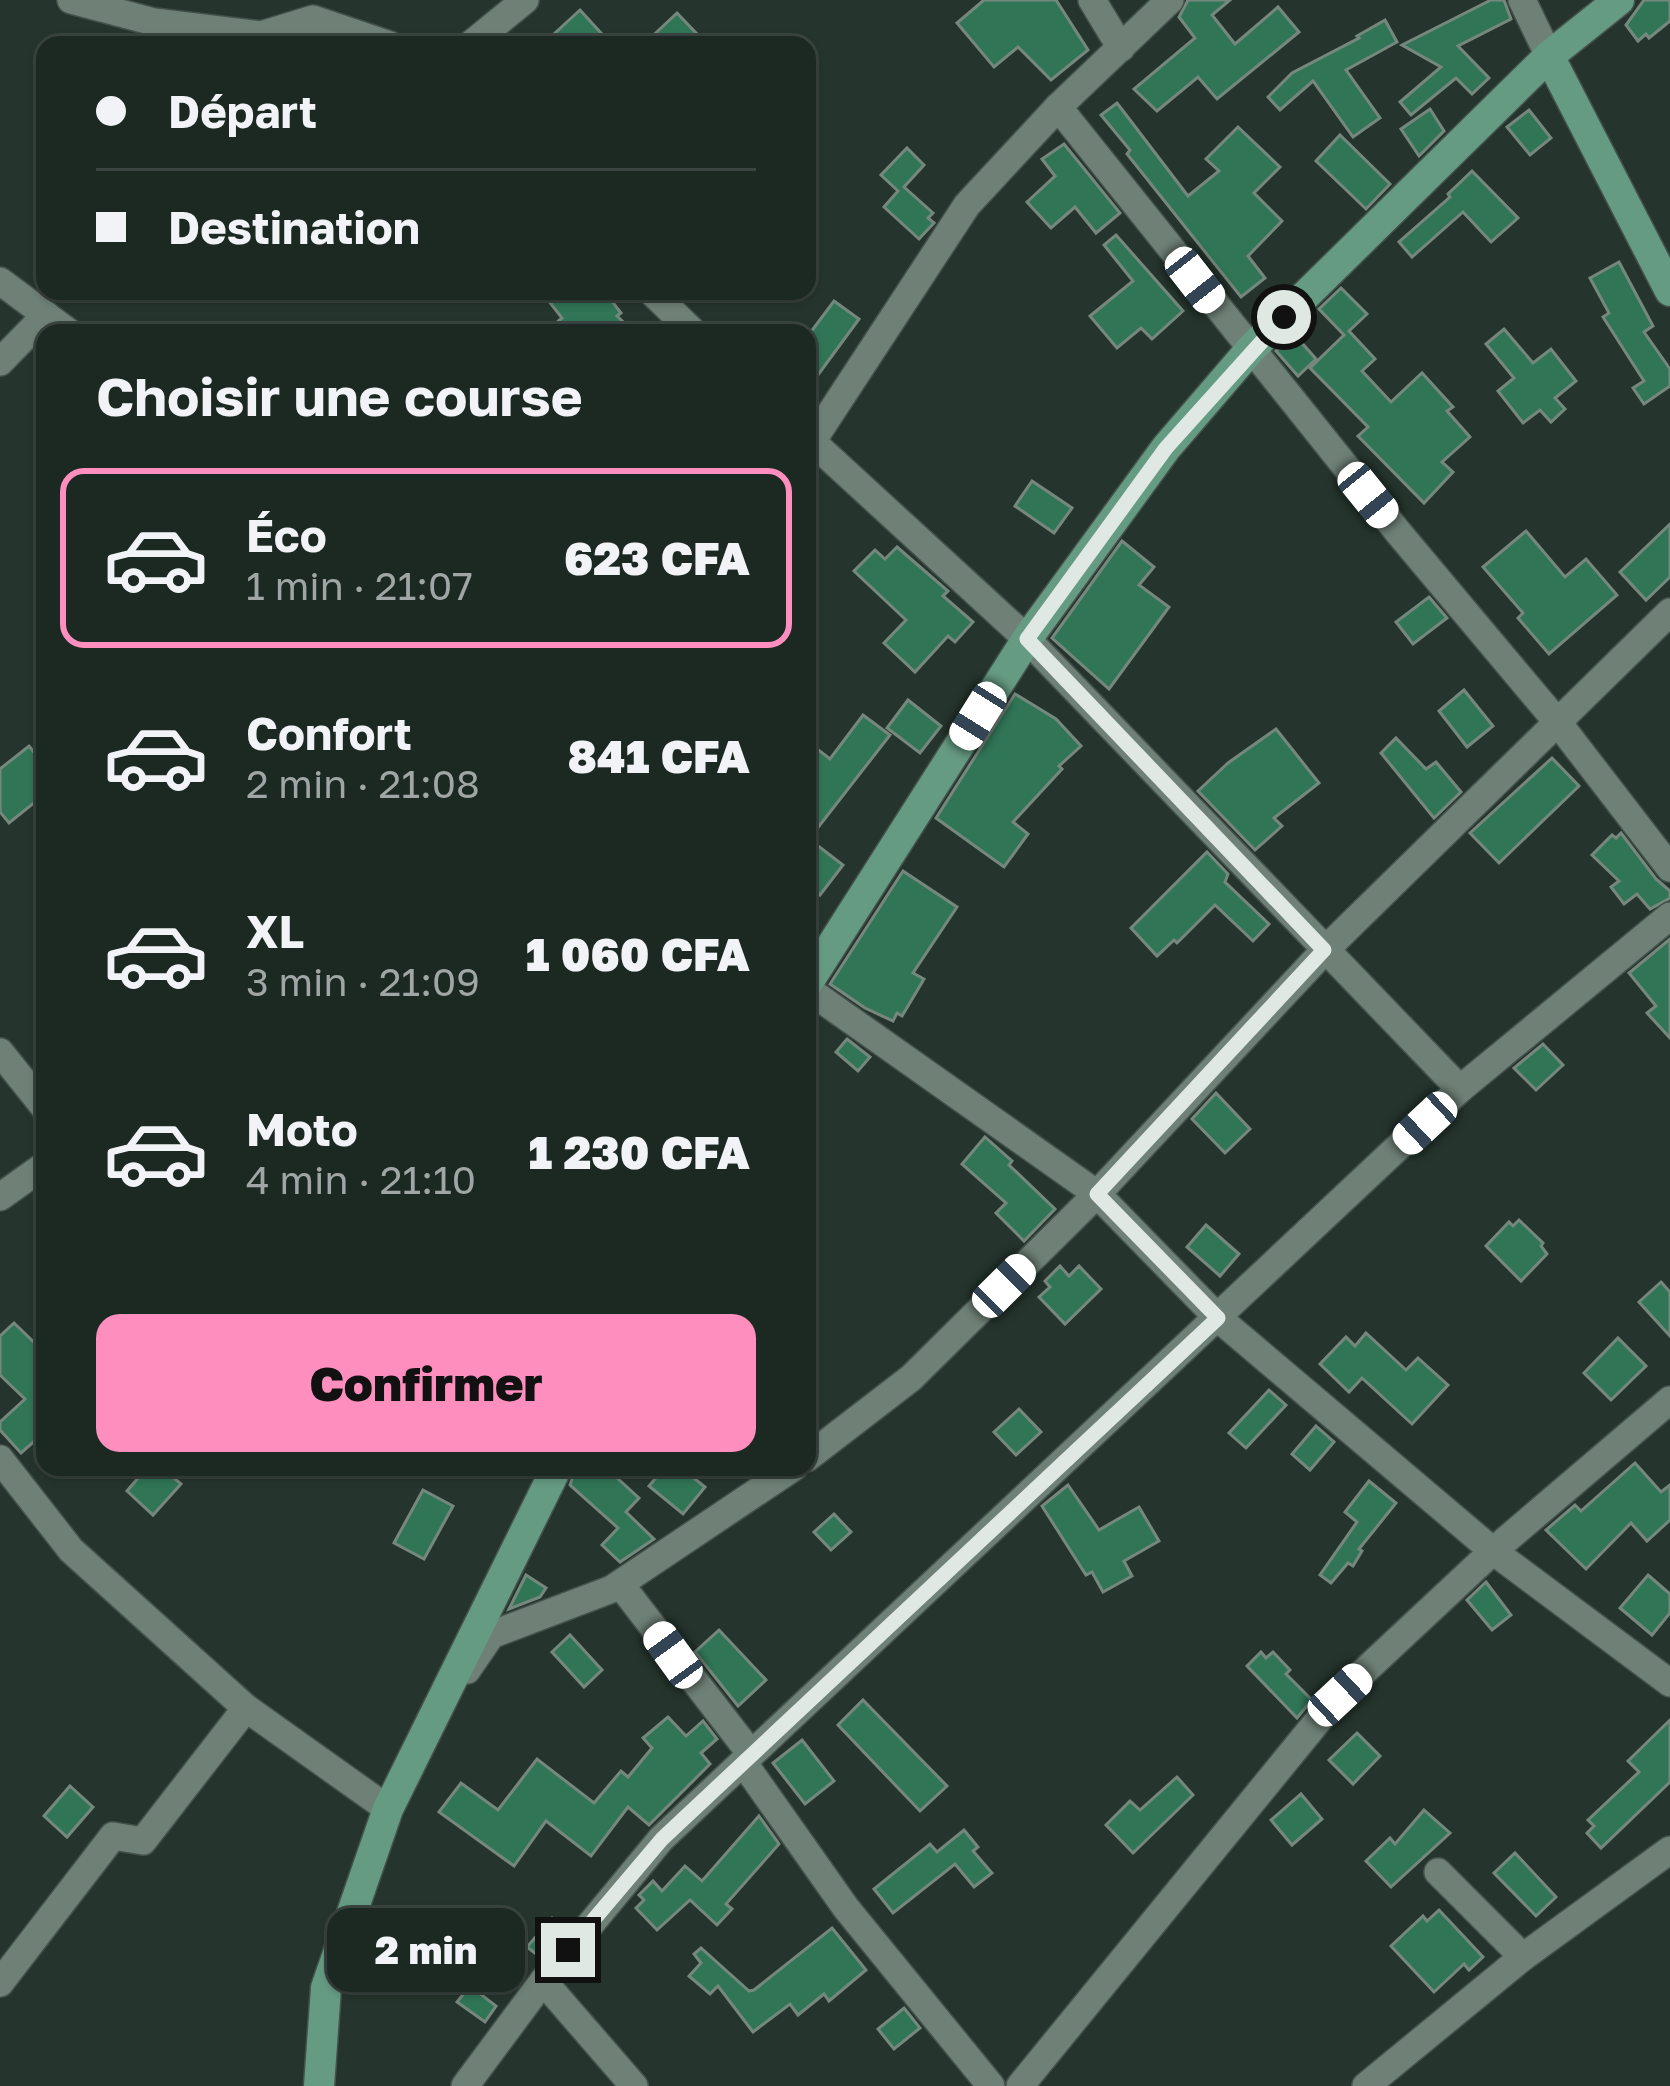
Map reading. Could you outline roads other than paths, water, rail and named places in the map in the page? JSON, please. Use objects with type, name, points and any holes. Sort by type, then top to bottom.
[{"type":"street","points":[[71,0],[154,22],[261,35],[313,19]]},
{"type":"street","points":[[290,0],[313,19],[363,36]]},
{"type":"street","points":[[481,36],[525,0]]},
{"type":"street","points":[[1092,0],[1121,48]]},
{"type":"street","points":[[816,432],[967,206],[1058,107],[1170,0]]},
{"type":"street","points":[[1522,0],[1670,292]]},
{"type":"street","points":[[816,972],[1027,639],[1166,448],[1250,350],[1550,56],[1619,0]]},
{"type":"street","points":[[1058,107],[1250,350],[1559,724],[1670,868]]},
{"type":"street","points":[[0,281],[58,324]]},
{"type":"street","points":[[660,300],[685,324]]},
{"type":"street","points":[[37,324],[46,315]]},
{"type":"street","points":[[0,362],[36,325]]},
{"type":"street","points":[[816,449],[1027,639],[1460,1089]]},
{"type":"street","points":[[816,1451],[911,1378],[1097,1194],[1324,950],[1670,613]]},
{"type":"street","points":[[465,2086],[543,1982],[662,1839],[1460,1089],[1670,916]]},
{"type":"street","points":[[816,992],[1097,1194],[1218,1318],[1493,1551],[1670,1684]]},
{"type":"street","points":[[0,1052],[36,1097]]},
{"type":"street","points":[[0,1197],[36,1171]]},
{"type":"street","points":[[1020,2086],[1340,1695],[1493,1551],[1670,1400]]},
{"type":"street","points":[[0,1459],[71,1550],[246,1708],[388,1809]]},
{"type":"street","points":[[319,2086],[326,1988],[388,1809],[552,1476]]},
{"type":"street","points":[[427,1727],[491,1635],[620,1584],[781,1476]]},
{"type":"street","points":[[620,1584],[747,1758],[846,1909],[991,2086]]},
{"type":"street","points":[[0,1983],[113,1836],[143,1841],[246,1708]]},
{"type":"street","points":[[1366,2086],[1523,1957],[1670,1850]]},
{"type":"street","points":[[1438,1871],[1523,1957]]},
{"type":"street","points":[[543,1982],[634,2086]]}]
